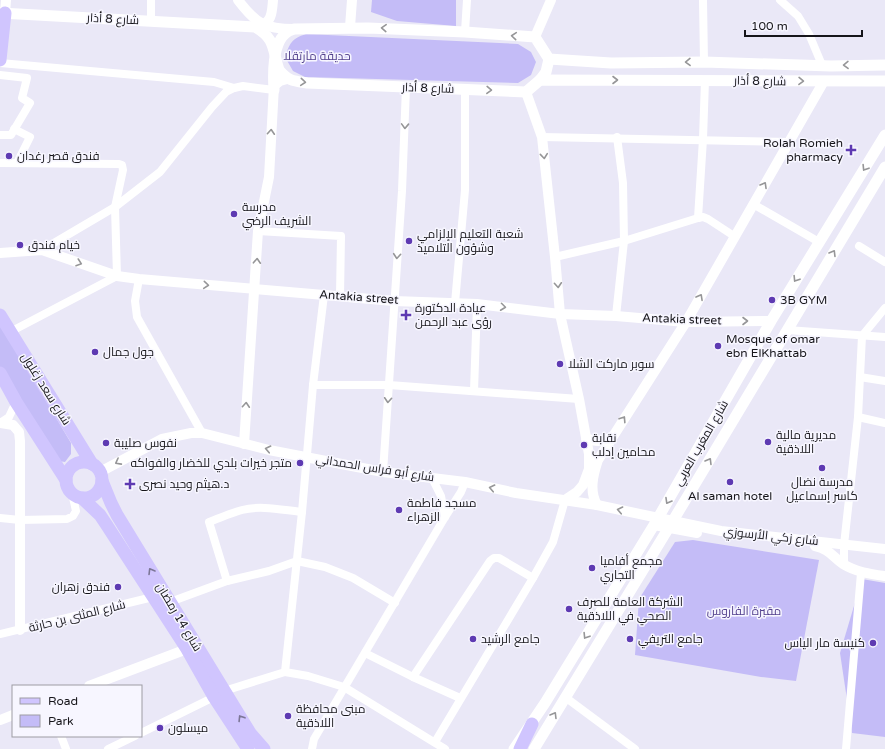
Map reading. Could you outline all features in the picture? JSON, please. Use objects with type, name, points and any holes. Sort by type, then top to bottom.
[{"type":"main road","name":"شارع 8 أذار","points":[[3,13],[151,22],[260,26]]},
{"type":"main road","points":[[0,60],[3,13]]},
{"type":"main road","points":[[260,26],[269,38],[279,70],[287,79]]},
{"type":"main road","points":[[274,90],[276,47],[280,39],[286,33],[294,29],[350,28],[464,32],[535,38],[549,59],[546,72],[540,80],[526,92]]},
{"type":"main road","points":[[549,59],[611,63],[704,62],[885,65]]},
{"type":"main road","name":"شارع 8 أذار","points":[[287,79],[307,82],[526,92]]},
{"type":"main road","name":"شارع 8 أذار","points":[[540,80],[884,82]]},
{"type":"main road","name":"شارع المغرب العربي","points":[[514,749],[532,724],[656,522],[771,321],[885,135]]},
{"type":"main road","name":"شارع المغرب العربي","points":[[534,749],[885,167]]},
{"type":"main road","name":"شارع سعد زغلول","points":[[0,315],[98,472]]},
{"type":"main road","points":[[0,373],[16,402],[66,480],[67,485],[77,496],[93,495],[97,492],[98,472],[87,462],[80,462],[70,468],[66,480]]},
{"type":"main road","name":"شارع 14 رمضان","points":[[98,472],[111,503],[170,602],[247,743],[264,749]]},
{"type":"main road","name":"شارع 14 رمضان","points":[[77,496],[96,511],[106,524],[187,649],[219,694]]},
{"type":"main road","points":[[520,749],[532,724]]},
{"type":"main road","points":[[247,743],[268,749]]},
{"type":"street","points":[[3,13],[6,0]]},
{"type":"street","points":[[151,0],[151,22]]},
{"type":"street","points":[[238,0],[260,26],[294,29]]},
{"type":"street","points":[[260,26],[270,19],[273,0]]},
{"type":"street","points":[[350,28],[352,0]]},
{"type":"street","points":[[464,32],[467,0]]},
{"type":"street","points":[[535,38],[551,0]]},
{"type":"street","points":[[703,0],[704,62]]},
{"type":"street","points":[[780,0],[798,16],[809,34],[822,65]]},
{"type":"street","points":[[0,63],[214,82],[234,88]]},
{"type":"street","points":[[0,75],[27,78],[22,98],[30,102],[11,135],[0,135]]},
{"type":"street","points":[[244,444],[258,231],[269,177],[274,86],[280,80],[287,79]]},
{"type":"street","points":[[698,218],[704,139],[705,80]]},
{"type":"street","points":[[597,505],[593,498],[592,489],[594,470],[598,460],[686,322],[734,236],[824,82]]},
{"type":"street","points":[[42,250],[115,207],[160,172],[212,107],[226,92],[243,86],[274,90]]},
{"type":"street","points":[[382,472],[402,190],[406,87]]},
{"type":"street","points":[[455,303],[464,190],[465,90]]},
{"type":"street","points":[[435,742],[553,542],[565,500],[577,492],[583,485],[589,469],[589,454],[579,398],[560,314],[556,257],[542,137],[526,92]]},
{"type":"street","points":[[14,129],[30,137],[18,163]]},
{"type":"street","points":[[542,137],[617,137],[789,142]]},
{"type":"street","points":[[616,316],[624,241],[623,183],[617,137]]},
{"type":"street","points":[[0,163],[119,164],[122,165],[123,170],[115,207],[117,276],[10,332]]},
{"type":"street","points":[[753,204],[819,242]]},
{"type":"street","points":[[556,257],[624,241],[698,218],[708,218],[734,236]]},
{"type":"street","points":[[258,231],[341,236],[340,296]]},
{"type":"street","points":[[859,246],[885,262]]},
{"type":"street","name":"Antakia street","points":[[0,253],[42,250],[117,276],[139,279],[394,301],[477,304],[560,314],[616,316],[686,322],[771,321]]},
{"type":"street","points":[[139,279],[135,301],[137,317],[202,433]]},
{"type":"street","points":[[285,672],[302,512],[313,385],[324,295]]},
{"type":"street","points":[[474,391],[477,304]]},
{"type":"street","points":[[844,564],[844,545],[858,417],[862,336],[885,308]]},
{"type":"street","points":[[787,330],[885,337]]},
{"type":"street","points":[[860,377],[885,382]]},
{"type":"street","points":[[313,385],[389,385],[579,398]]},
{"type":"street","points":[[0,423],[9,417],[16,402]]},
{"type":"street","points":[[858,417],[885,423]]},
{"type":"street","points":[[0,423],[13,425],[19,432],[20,441],[20,630]]},
{"type":"street","name":"شارع أبو فراس الحمداني","points":[[98,472],[162,439],[191,433],[202,433],[244,444],[382,472],[466,482],[516,493],[597,505],[656,522]]},
{"type":"street","points":[[586,438],[600,442],[612,437]]},
{"type":"street","points":[[432,478],[441,496],[445,517]]},
{"type":"street","points":[[312,749],[314,739],[396,603],[466,482]]},
{"type":"street","points":[[0,518],[20,520],[67,519],[73,516],[76,511],[77,496]]},
{"type":"street","points":[[227,580],[209,522],[242,510],[256,508],[270,508],[302,512]]},
{"type":"street","name":"شارع زكي الأرسوزي","points":[[656,522],[720,531],[885,549]]},
{"type":"street","points":[[670,525],[716,536],[817,546],[830,551],[844,564],[861,573],[885,576]]},
{"type":"street","points":[[413,677],[490,561],[494,558],[499,558],[533,578]]},
{"type":"street","points":[[170,602],[227,580],[269,571],[297,561],[325,567],[362,582],[396,603]]},
{"type":"street","points":[[846,749],[861,573]]},
{"type":"street","name":"شارع المثنى بن حارثة","points":[[0,634],[153,597]]},
{"type":"street","points":[[92,685],[187,649]]},
{"type":"street","points":[[365,653],[460,698]]},
{"type":"street","points":[[142,732],[219,694],[285,672],[308,676],[344,687],[445,749]]},
{"type":"street","points":[[565,697],[635,749]]},
{"type":"street","points":[[0,720],[12,715]]},
{"type":"street","points":[[61,737],[66,749]]},
{"type":"street","points":[[108,749],[133,737]]},
{"type":"green space","points":[[372,0],[456,0],[456,26],[397,21],[371,12]]},
{"type":"green space","name":"حديقة مارتقلا","points":[[306,34],[518,44],[531,52],[536,62],[531,75],[518,83],[305,77],[293,71],[285,57],[292,42]]},
{"type":"green space","points":[[0,324],[71,443],[71,454],[65,462],[53,460],[0,368]]},
{"type":"green space","name":"مقبرة الفاروس","points":[[693,540],[819,560],[796,681],[761,677],[635,655],[639,599],[675,542]]},
{"type":"green space","points":[[862,579],[885,583],[885,737],[852,733],[840,653]]},
{"type":"place","name":"Rolah Romieh pharmacy","points":[[851,150]]},
{"type":"place","name":"فندق قصر رغدان","points":[[9,156]]},
{"type":"place","name":"مدرسة الشريف الرضي","points":[[234,214]]},
{"type":"place","name":"شعبة التعليم الإلزامي وشؤون التلاميذ","points":[[409,241]]},
{"type":"place","name":"خيام فندق","points":[[20,245]]},
{"type":"place","name":"3B GYM","points":[[772,300]]},
{"type":"place","name":"عيادة الدكتورة رؤى عبد الرحمن","points":[[406,315]]},
{"type":"place","name":"Mosque of omar ebn ElKhattab","points":[[718,346]]},
{"type":"place","name":"جول جمال","points":[[95,352]]},
{"type":"place","name":"سوبر ماركت الشلا","points":[[560,364]]},
{"type":"place","name":"مديرية مالية اللاذقية","points":[[768,442]]},
{"type":"place","name":"نفوس صليبة","points":[[106,443]]},
{"type":"place","name":"نقابة محامين إدلب","points":[[584,445]]},
{"type":"place","name":"متجر خيرات بلدي للخضار والفواكه","points":[[300,463]]},
{"type":"place","name":"مدرسة نضال كاسر إسماعيل","points":[[822,468]]},
{"type":"place","name":"Al saman hotel","points":[[730,482]]},
{"type":"place","name":"د.هيثم وحيد نصرى","points":[[130,484]]},
{"type":"place","name":"مسجد فاطمة الزهراء","points":[[399,510]]},
{"type":"place","name":"مجمع أفاميا التجاري","points":[[592,568]]},
{"type":"place","name":"فندق زهران","points":[[118,587]]},
{"type":"place","name":"الشركة العامة للصرف الصحي في اللاذقية","points":[[569,609]]},
{"type":"place","name":"جامع الرشيد","points":[[473,639]]},
{"type":"place","name":"جامع التريفي","points":[[630,639]]},
{"type":"place","name":"كنيسة مار الياس","points":[[873,643]]},
{"type":"place","name":"مبنى محافظة اللاذقية","points":[[288,716]]},
{"type":"place","name":"ميسلون","points":[[160,728]]}]
